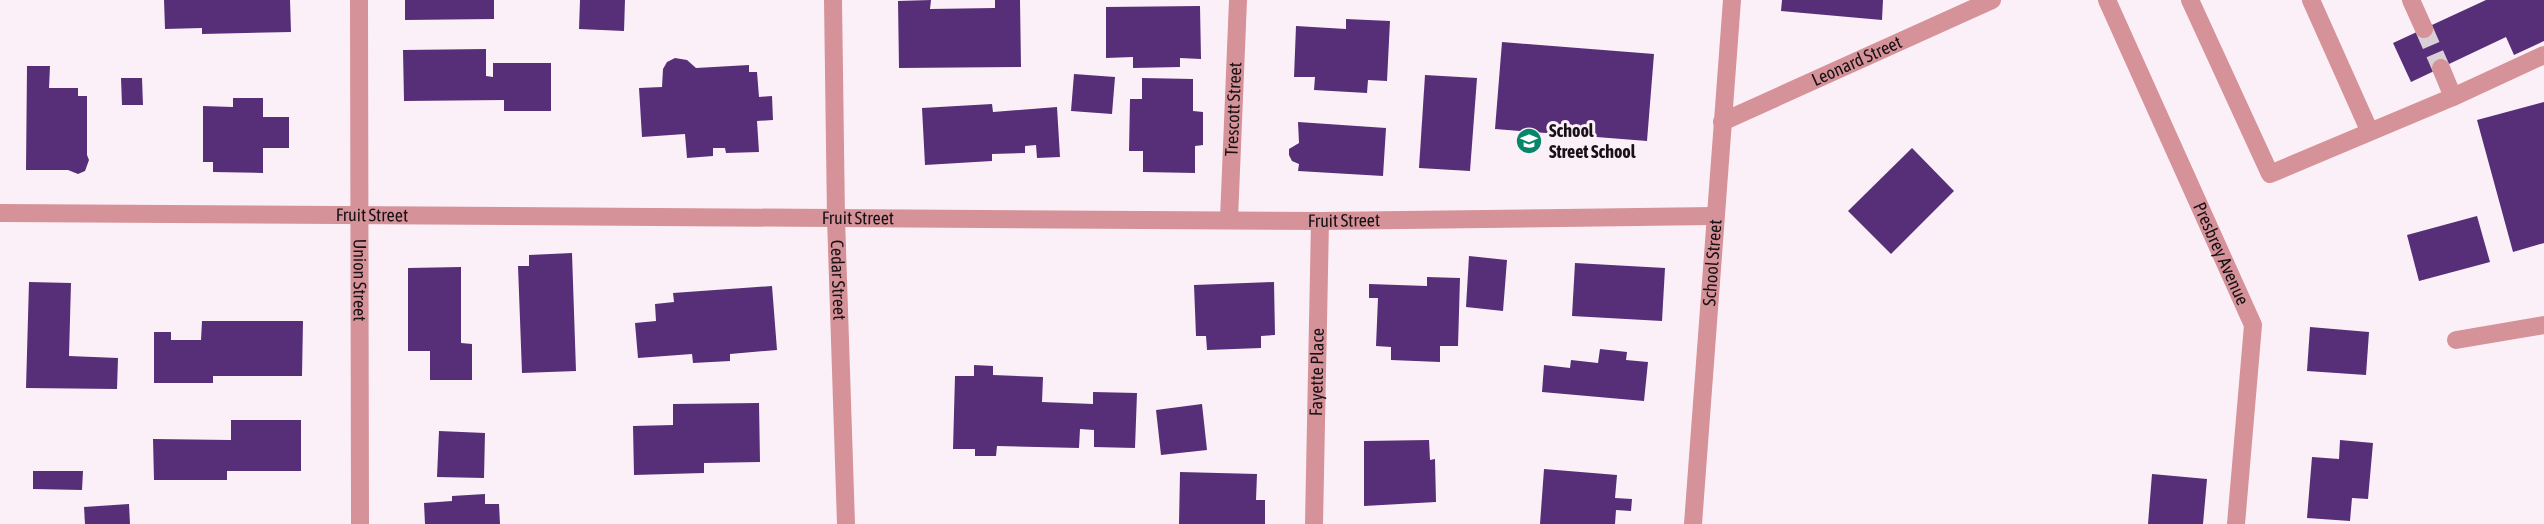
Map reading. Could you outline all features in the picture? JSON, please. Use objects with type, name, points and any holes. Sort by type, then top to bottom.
[{"type":"street","name":"Union Street","points":[[359,0],[360,524]]},
{"type":"street","name":"Cedar Street","points":[[833,0],[836,218],[846,524]]},
{"type":"street","name":"Trescott Street","points":[[1229,219],[1238,0]]},
{"type":"street","name":"School Street","points":[[1693,524],[1714,216],[1732,0]]},
{"type":"street","name":"Leonard Street","points":[[1722,122],[1992,0]]},
{"type":"street","name":"Presbrey Avenue","points":[[2107,0],[2253,325],[2236,524]]},
{"type":"street","points":[[2190,0],[2270,174],[2369,130],[2453,97],[2544,54]]},
{"type":"street","points":[[2311,0],[2369,130]]},
{"type":"street","points":[[2411,0],[2424,29]]},
{"type":"street","points":[[2441,68],[2453,97]]},
{"type":"street","name":"Fruit Street","points":[[0,213],[1320,221],[1714,216]]},
{"type":"street","name":"Fayette Place","points":[[1314,524],[1320,221]]},
{"type":"street","points":[[2456,340],[2544,325]]},
{"type":"building","points":[[164,0],[290,0],[291,32],[202,34],[202,28],[165,29]]},
{"type":"building","points":[[405,0],[494,0],[494,19],[405,20]]},
{"type":"building","points":[[580,0],[625,0],[624,31],[579,29]]},
{"type":"building","points":[[931,0],[930,9],[995,8],[995,0],[1020,0],[1021,67],[899,68],[898,1]]},
{"type":"building","points":[[1782,0],[1883,0],[1882,20],[1781,11]]},
{"type":"building","points":[[2486,0],[2544,0],[2544,41],[2514,55],[2506,37],[2411,82],[2393,43]]},
{"type":"building","points":[[1200,6],[1201,59],[1180,58],[1180,67],[1133,68],[1133,57],[1106,58],[1106,7]]},
{"type":"building","points":[[1346,19],[1390,21],[1387,81],[1368,80],[1367,93],[1314,90],[1315,77],[1294,77],[1296,26],[1346,29]]},
{"type":"building","points":[[1502,42],[1654,54],[1647,141],[1495,129]]},
{"type":"building","points":[[486,49],[486,76],[493,77],[493,63],[551,63],[551,111],[504,111],[504,100],[404,101],[403,50]]},
{"type":"building","points":[[675,58],[687,60],[696,68],[749,65],[749,72],[757,72],[759,97],[772,96],[773,120],[757,121],[759,152],[726,153],[725,148],[713,148],[713,156],[687,158],[685,134],[642,137],[639,88],[662,87],[663,69],[667,62]]},
{"type":"building","points":[[27,66],[50,66],[49,88],[78,88],[78,96],[87,96],[87,155],[89,160],[85,171],[78,174],[68,170],[26,170]]},
{"type":"building","points":[[1074,74],[1115,77],[1112,114],[1071,111]]},
{"type":"building","points":[[1425,75],[1477,78],[1470,171],[1419,168]]},
{"type":"building","points":[[121,78],[142,78],[143,105],[122,105]]},
{"type":"building","points":[[1142,78],[1193,79],[1193,111],[1203,112],[1203,145],[1195,146],[1195,173],[1143,172],[1143,151],[1129,151],[1130,99],[1142,99]]},
{"type":"building","points":[[233,98],[263,98],[263,117],[289,117],[289,148],[263,148],[263,173],[213,172],[213,162],[203,162],[203,106],[233,107]]},
{"type":"building","points":[[2544,102],[2544,243],[2513,252],[2477,120]]},
{"type":"building","points":[[992,104],[993,112],[1057,107],[1060,157],[1037,158],[1036,145],[1025,146],[1025,153],[992,154],[992,161],[925,165],[922,108]]},
{"type":"building","points":[[1298,122],[1386,128],[1383,176],[1298,171],[1299,164],[1292,161],[1289,149],[1299,143]]},
{"type":"building","points":[[1912,148],[1954,191],[1891,254],[1848,211]]},
{"type":"building","points":[[2477,216],[2490,262],[2419,281],[2407,235]]},
{"type":"building","points":[[572,253],[576,371],[522,373],[518,266],[529,266],[529,255]]},
{"type":"building","points":[[1469,256],[1507,260],[1503,311],[1466,307]]},
{"type":"building","points":[[1575,263],[1665,268],[1662,321],[1572,316]]},
{"type":"building","points":[[461,267],[461,343],[472,344],[472,380],[430,380],[430,351],[408,351],[408,268]]},
{"type":"building","points":[[1427,277],[1460,278],[1458,346],[1440,346],[1440,362],[1391,360],[1391,347],[1376,346],[1378,298],[1369,298],[1369,284],[1427,286]]},
{"type":"building","points":[[29,282],[71,283],[69,356],[118,358],[117,389],[26,388]]},
{"type":"building","points":[[1274,282],[1275,335],[1261,336],[1261,348],[1207,350],[1206,336],[1196,336],[1194,285]]},
{"type":"building","points":[[772,286],[777,350],[730,354],[730,361],[693,363],[692,354],[638,358],[635,323],[656,321],[655,304],[674,302],[673,293]]},
{"type":"building","points":[[202,321],[303,321],[302,376],[213,376],[213,383],[154,383],[154,332],[171,332],[171,340],[201,340]]},
{"type":"building","points":[[2310,327],[2369,332],[2366,375],[2307,371]]},
{"type":"building","points":[[1600,349],[1627,352],[1626,360],[1648,362],[1644,401],[1542,392],[1544,365],[1570,368],[1571,360],[1598,363]]},
{"type":"building","points":[[974,365],[993,366],[993,375],[1043,377],[1042,402],[1093,404],[1093,392],[1137,393],[1135,448],[1094,447],[1094,430],[1080,429],[1079,448],[997,446],[996,456],[975,456],[975,449],[953,449],[955,376],[974,376]]},
{"type":"building","points":[[759,403],[760,462],[704,463],[704,473],[634,475],[633,426],[673,425],[673,404]]},
{"type":"building","points":[[1202,404],[1207,450],[1161,455],[1156,410]]},
{"type":"building","points":[[231,420],[301,420],[301,471],[227,471],[227,480],[154,480],[153,439],[231,440]]},
{"type":"building","points":[[439,431],[485,433],[484,478],[437,477]]},
{"type":"building","points":[[1429,440],[1430,460],[1435,459],[1436,502],[1364,506],[1364,441]]},
{"type":"building","points":[[2340,440],[2373,443],[2368,499],[2352,498],[2350,521],[2307,518],[2312,457],[2339,459]]},
{"type":"building","points":[[1544,469],[1617,475],[1615,498],[1632,499],[1631,511],[1616,510],[1615,524],[1540,524]]},
{"type":"building","points":[[33,471],[83,471],[82,490],[33,489]]},
{"type":"building","points":[[1180,472],[1257,474],[1256,500],[1265,500],[1265,524],[1179,524]]},
{"type":"building","points":[[2152,474],[2207,479],[2203,524],[2148,524]]},
{"type":"building","points":[[485,494],[485,504],[499,504],[500,524],[425,524],[424,503],[452,501],[452,496]]},
{"type":"building","points":[[129,504],[130,524],[85,524],[84,507]]},
{"type":"tunnel","points":[[2424,29],[2441,68]]},
{"type":"place","name":"School Street School","points":[[1529,141]]}]
